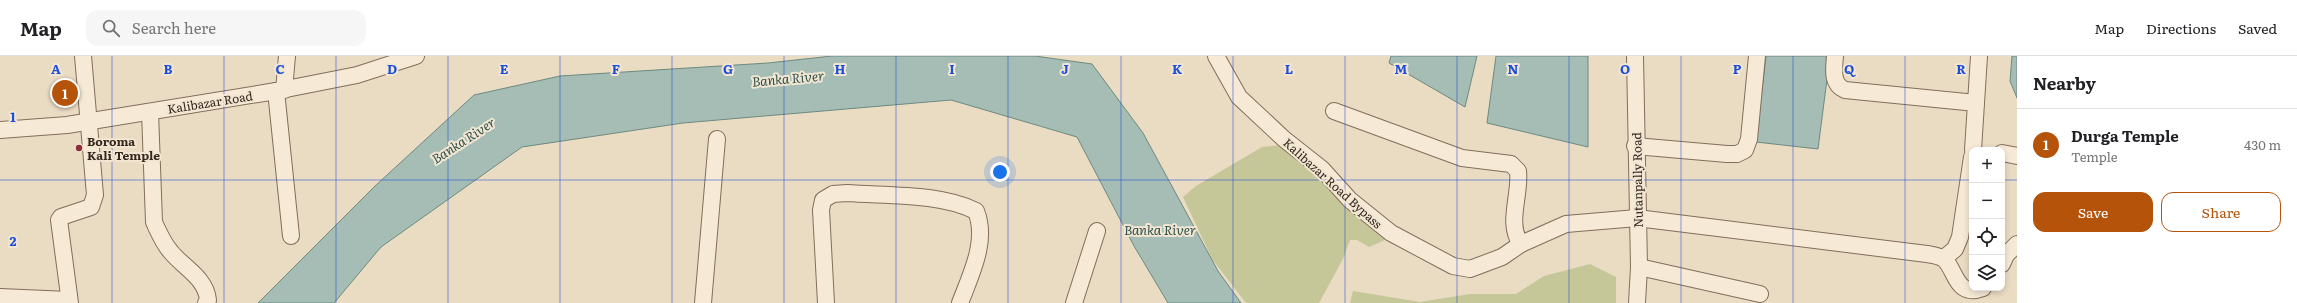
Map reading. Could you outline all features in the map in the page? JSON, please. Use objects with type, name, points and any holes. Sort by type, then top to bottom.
[{"type":"street","points":[[0,297],[69,301],[59,220],[61,217],[91,207],[94,202],[84,56]]},
{"type":"street","points":[[287,56],[280,90],[291,236]]},
{"type":"street","name":"Kalibazar Road","points":[[0,130],[89,122],[280,90],[357,74],[416,56]]},
{"type":"street","name":"Kalibazar Road Bypass","points":[[1216,56],[1239,97],[1284,139],[1322,169],[1350,200],[1391,233],[1437,260],[1453,266],[1470,269],[1502,256],[1522,244],[1566,224],[1637,218],[1927,254],[1944,258]]},
{"type":"street","name":"Nutanpally Road","points":[[1635,56],[1635,146],[1639,267],[1637,303]]},
{"type":"street","points":[[1635,146],[1727,154],[1737,154],[1746,150],[1749,139],[1757,56]]},
{"type":"street","points":[[1835,56],[1835,81],[1838,87],[1845,90],[1976,103]]},
{"type":"street","points":[[1976,147],[1976,103],[1979,56]]},
{"type":"street","points":[[1334,111],[1462,158],[1510,164],[1518,171],[1520,183],[1514,231],[1522,244]]},
{"type":"street","points":[[150,112],[154,222],[160,237],[172,253],[206,290],[208,300],[206,303]]},
{"type":"street","points":[[703,303],[717,139]]},
{"type":"street","points":[[2005,154],[2017,156]]},
{"type":"street","points":[[1969,288],[1964,287],[1955,280],[1950,266],[1944,258],[1955,249],[1960,238],[1970,183]]},
{"type":"street","points":[[826,303],[821,210],[823,200],[833,194],[847,193],[937,200],[964,205],[976,211],[980,222],[980,236],[976,258],[960,303]]},
{"type":"street","points":[[1074,303],[1097,231]]},
{"type":"street","points":[[2005,257],[2017,244]]},
{"type":"street","points":[[1639,267],[1760,294]]},
{"type":"green space","points":[[1283,145],[1384,233],[1385,240],[1369,247],[1357,240],[1350,240],[1343,259],[1319,303],[1246,303],[1212,259],[1183,197],[1196,186],[1262,147]]},
{"type":"green space","points":[[1590,264],[1616,277],[1616,303],[1350,303],[1353,291],[1420,302],[1470,294],[1516,294],[1544,276]]},
{"type":"water","name":"Banka River","points":[[832,56],[1035,56],[1092,64],[1143,133],[1218,271],[1241,303],[1168,303],[1134,246],[1077,137],[951,100],[683,123],[522,147],[381,247],[334,303],[258,303],[374,187],[474,95],[560,76],[768,63]]},
{"type":"water","points":[[1391,56],[1477,56],[1465,107],[1389,63]]},
{"type":"water","points":[[1496,56],[1588,56],[1588,147],[1487,123]]},
{"type":"water","points":[[1766,56],[1830,56],[1818,149],[1756,142]]},
{"type":"water","points":[[2012,56],[2017,56],[2017,98],[2010,81]]},
{"type":"place","name":"Durga Temple","points":[[65,93]]},
{"type":"place","name":"Boroma Kali Temple","points":[[79,148]]}]
